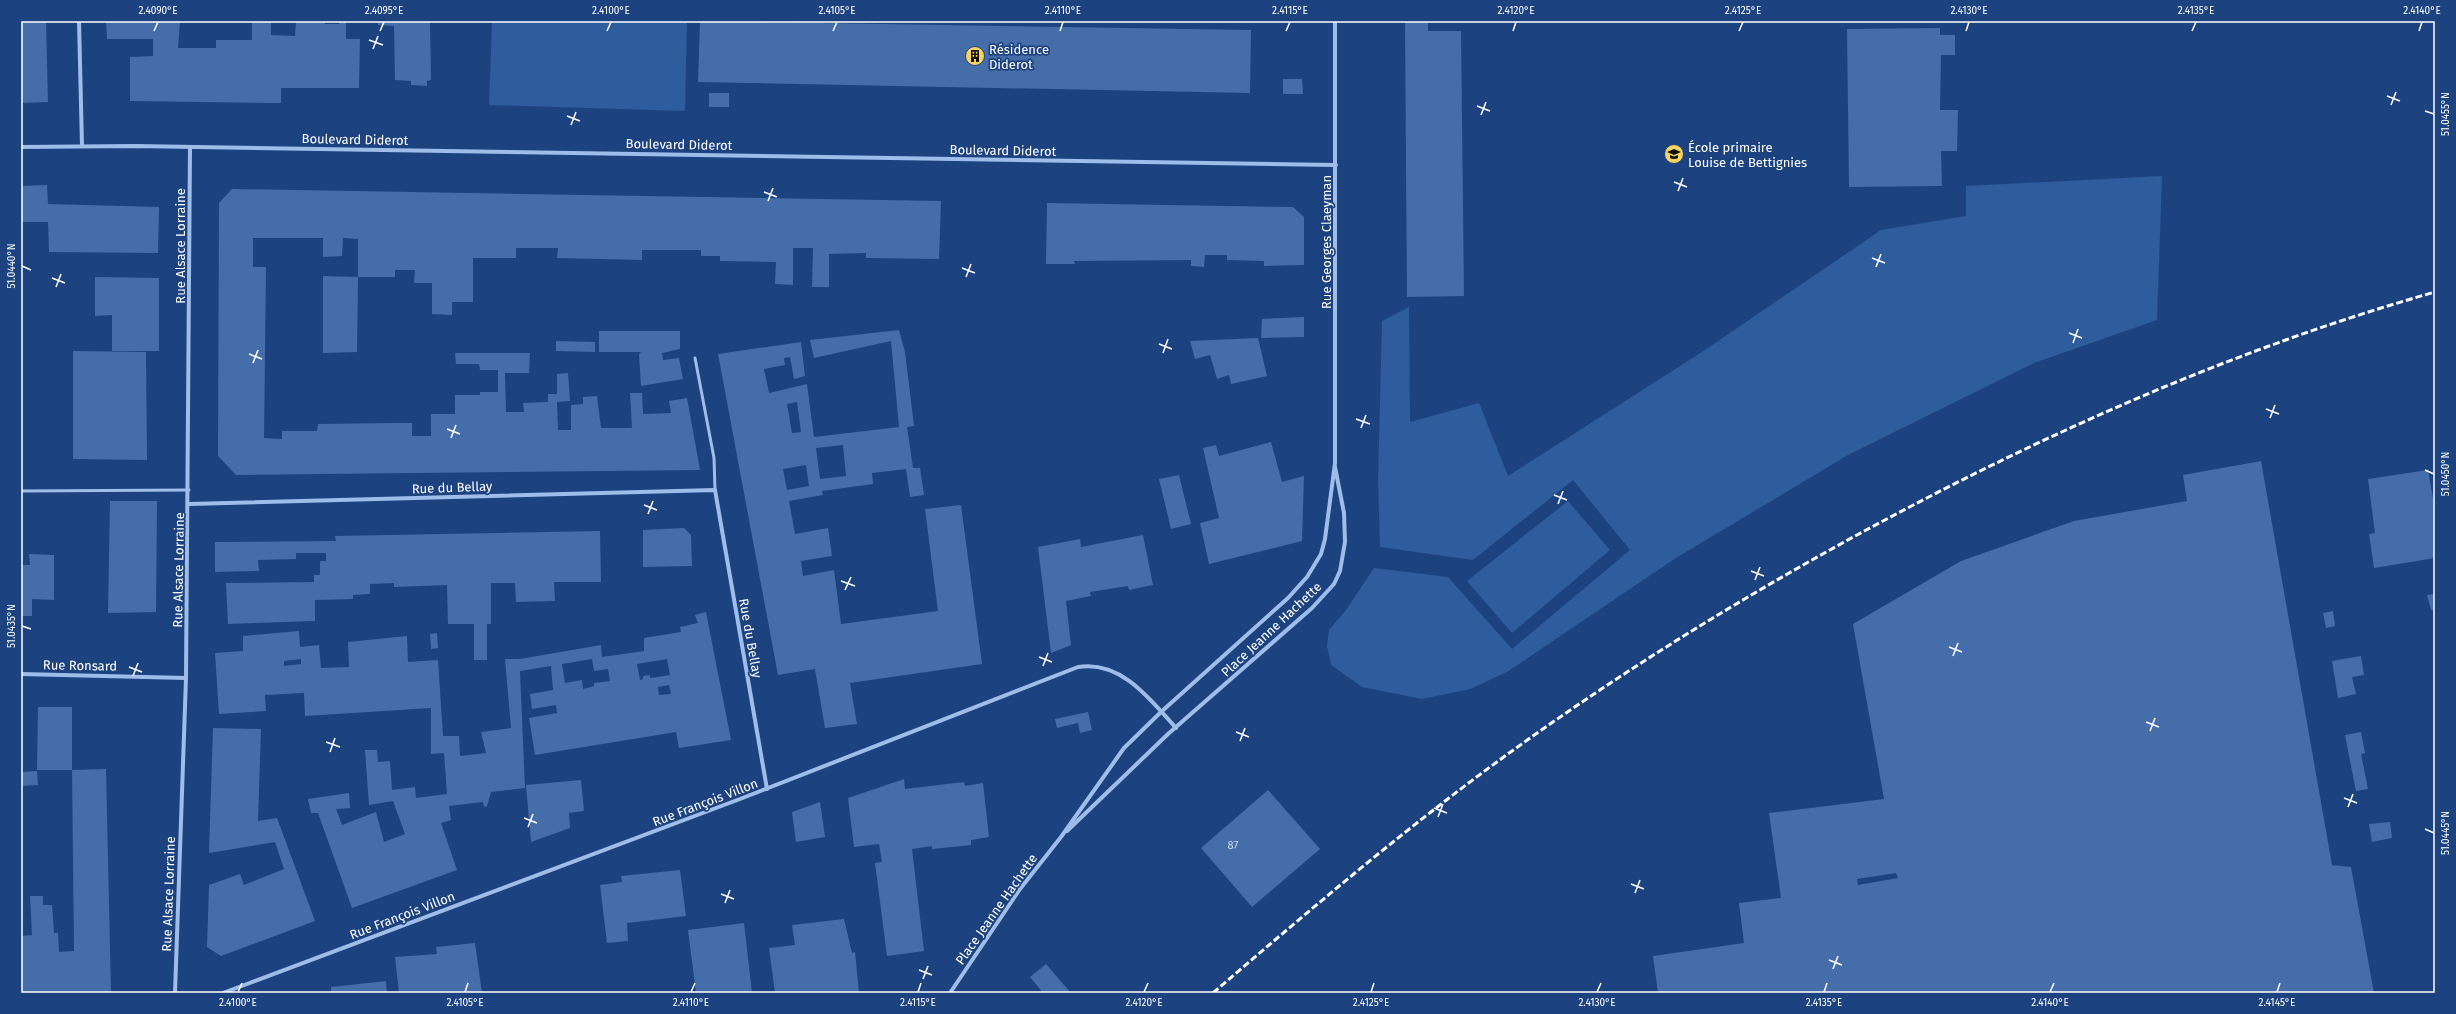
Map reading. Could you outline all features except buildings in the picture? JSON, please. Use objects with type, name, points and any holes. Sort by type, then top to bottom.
[{"type":"street","points":[[79,21],[82,146]]},
{"type":"street","name":"Rue Georges Claeyman","points":[[1335,21],[1335,463]]},
{"type":"street","name":"Boulevard Diderot","points":[[21,147],[190,147],[1336,165]]},
{"type":"street","name":"Rue Alsace Lorraine","points":[[175,993],[186,678],[189,504],[190,147]]},
{"type":"street","name":"Place Jeanne Hachette","points":[[950,993],[1020,889],[1061,837],[1124,748],[1161,712],[1288,598],[1307,577],[1321,554],[1325,538],[1335,463]]},
{"type":"street","name":"Place Jeanne Hachette","points":[[1061,837],[1176,728],[1312,608],[1334,584],[1340,571],[1344,542],[1344,513],[1335,463]]},
{"type":"street","name":"Rue du Bellay","points":[[189,504],[715,490],[767,789]]},
{"type":"street","name":"Rue François Villon","points":[[223,993],[767,789],[1078,667],[1092,665],[1118,673],[1141,690],[1176,728]]},
{"type":"street","name":"Rue Ronsard","points":[[21,674],[186,678]]},
{"type":"lane","name":"Rue du Bellay","points":[[695,358],[714,458],[715,490]]},
{"type":"lane","points":[[21,491],[189,490]]},
{"type":"shaded area","points":[[492,21],[687,21],[685,111],[489,105]]},
{"type":"shaded area","points":[[2162,176],[2157,320],[2034,363],[1848,455],[1676,558],[1507,672],[1470,689],[1422,699],[1362,687],[1331,665],[1327,646],[1329,630],[1346,610],[1374,568],[1448,577],[1512,649],[1630,550],[1573,480],[1473,560],[1380,547],[1378,481],[1382,321],[1409,307],[1410,422],[1479,403],[1508,476],[1705,350],[1881,230],[1966,216],[1966,186]]},
{"type":"shaded area","points":[[1568,501],[1610,550],[1512,633],[1467,581]]},
{"type":"railway","points":[[1213,993],[1323,899],[1473,779],[1596,693],[1682,637],[1768,585],[1926,498],[2068,429],[2140,397],[2286,340],[2435,292]]},
{"type":"place","name":"Résidence Diderot","points":[[975,56]]},
{"type":"place","name":"École primaire Louise de Bettignies","points":[[1674,154]]}]
